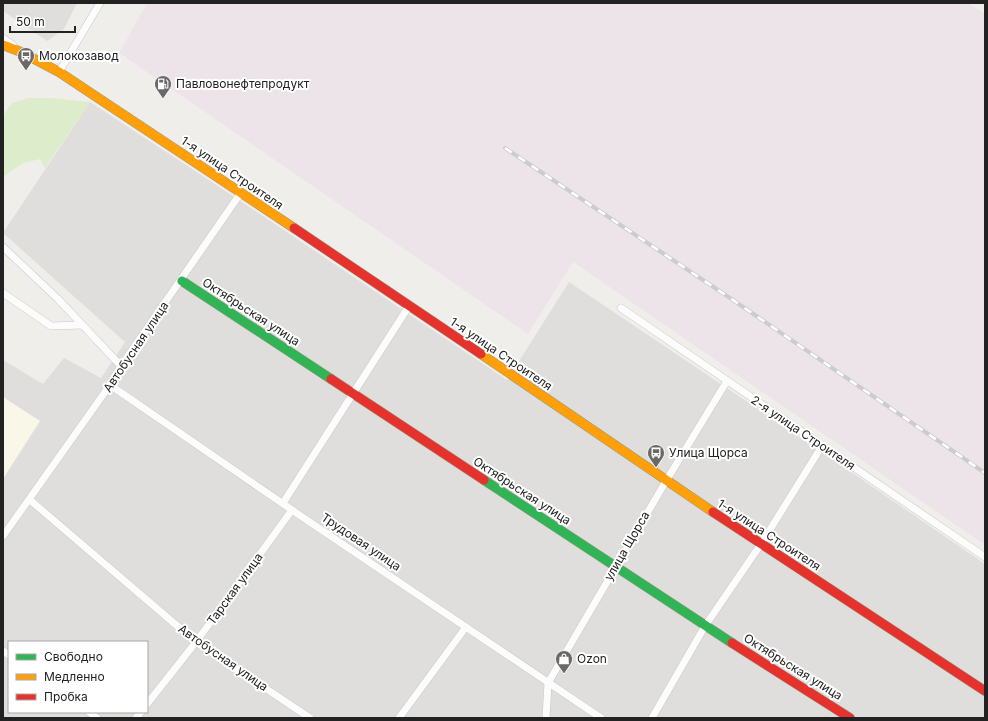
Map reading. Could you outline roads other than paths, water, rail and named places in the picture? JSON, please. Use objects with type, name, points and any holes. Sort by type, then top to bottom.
[{"type":"street","points":[[59,72],[100,3]]},
{"type":"street","name":"1-я улица Строителя","points":[[3,38],[21,52],[59,72],[409,306],[666,481],[985,691]]},
{"type":"street","points":[[3,45],[21,52]]},
{"type":"street","name":"Автобусная улица","points":[[3,536],[30,500],[110,385],[121,366],[182,280],[240,194]]},
{"type":"street","points":[[3,247],[58,299],[121,366]]},
{"type":"street","name":"Октябрьская улица","points":[[182,280],[615,567],[850,718]]},
{"type":"street","points":[[3,293],[51,326],[82,325]]},
{"type":"street","points":[[283,503],[409,306]]},
{"type":"street","name":"2-я улица Строителя","points":[[622,308],[985,557]]},
{"type":"street","name":"улица Щорса","points":[[546,718],[548,683],[615,567],[727,381]]},
{"type":"street","name":"Трудовая улица","points":[[110,385],[292,510],[601,718]]},
{"type":"street","points":[[652,718],[705,626],[761,544],[822,446]]},
{"type":"street","name":"Автобусная улица","points":[[30,500],[196,642],[310,718]]},
{"type":"street","name":"Тарская улица","points":[[148,703],[196,642],[292,510]]},
{"type":"street","points":[[399,718],[466,627]]},
{"type":"railway","points":[[505,148],[733,300],[985,473]]},
{"type":"place","name":"Молокозавод","points":[[26,71]]},
{"type":"place","name":"Павловонефтепродукт","points":[[163,99]]},
{"type":"place","name":"Улица Щорса","points":[[656,468]]},
{"type":"place","name":"Ozon","points":[[564,674]]}]
